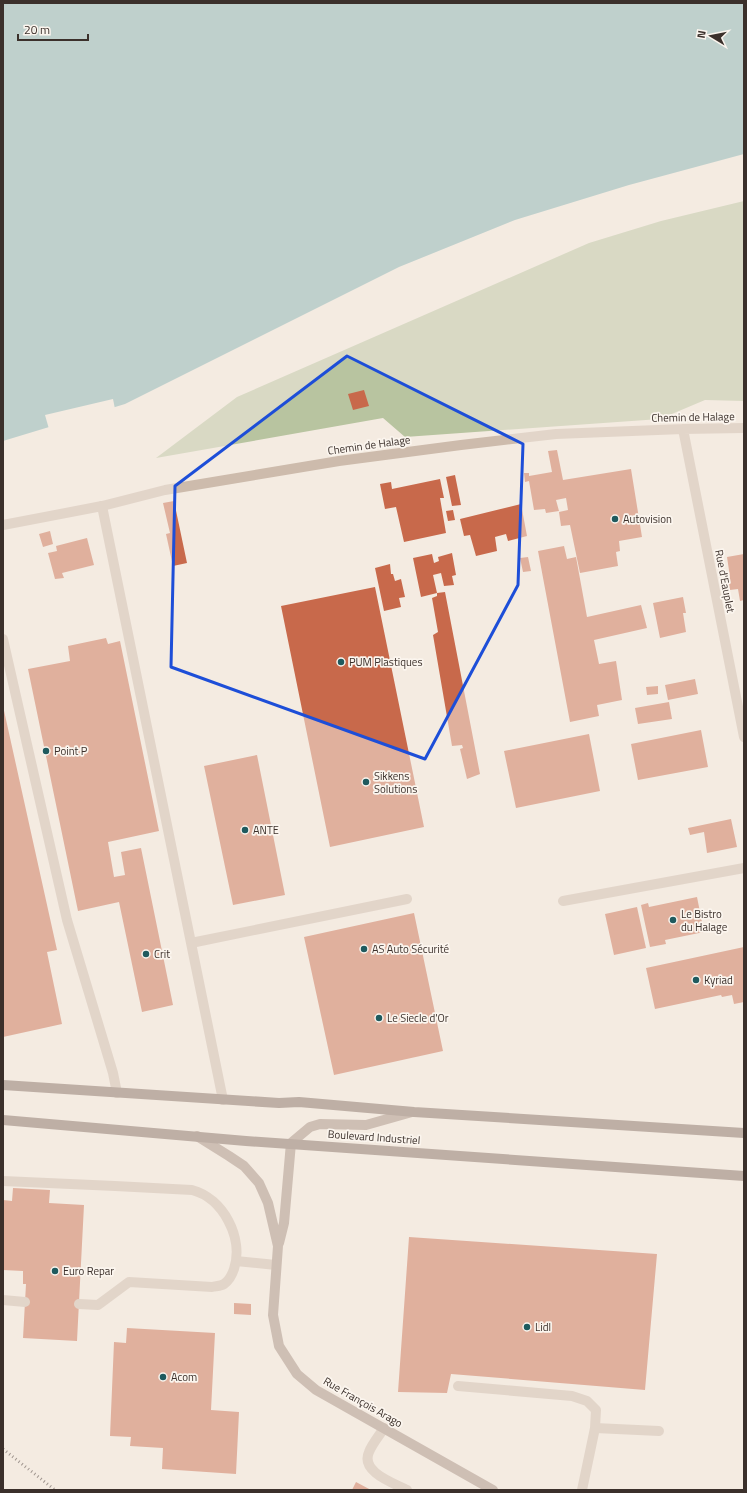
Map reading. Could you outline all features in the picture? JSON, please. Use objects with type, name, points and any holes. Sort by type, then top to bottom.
[{"type":"main road","points":[[3,1085],[223,1100],[279,1103],[299,1102],[414,1112],[744,1133]]},
{"type":"main road","name":"Boulevard Industriel","points":[[3,1120],[197,1136],[744,1176]]},
{"type":"street","name":"Chemin de Halage","points":[[3,525],[102,506],[165,490],[339,460],[556,434],[744,428]]},
{"type":"street","name":"Rue d'Eauplet","points":[[683,429],[744,738]]},
{"type":"street","points":[[102,506],[223,1100]]},
{"type":"street","points":[[3,640],[67,920],[113,1074],[117,1093]]},
{"type":"street","points":[[563,901],[744,868]]},
{"type":"street","points":[[191,943],[407,899]]},
{"type":"street","points":[[278,1246],[284,1223],[291,1143],[310,1127],[320,1124],[366,1124],[414,1112]]},
{"type":"street","name":"Rue François Arago","points":[[197,1136],[244,1166],[258,1183],[268,1203],[278,1246],[273,1315],[279,1346],[297,1374],[316,1390],[494,1490]]},
{"type":"street","points":[[3,1182],[192,1190],[202,1193],[218,1207],[228,1220],[235,1238],[236,1260],[231,1277],[223,1285],[212,1287],[129,1282],[98,1305],[79,1304]]},
{"type":"street","points":[[236,1260],[276,1265]]},
{"type":"street","points":[[3,1300],[26,1302]]},
{"type":"street","points":[[458,1386],[572,1396],[587,1400],[596,1410],[595,1428],[582,1490]]},
{"type":"street","points":[[384,1428],[369,1452],[367,1460],[368,1466],[373,1471],[407,1490]]},
{"type":"street","points":[[595,1428],[660,1431]]},
{"type":"highlighted area","points":[[347,356],[523,444],[518,585],[425,759],[171,667],[175,486]]},
{"type":"green space","points":[[744,201],[744,401],[705,400],[660,419],[405,437],[383,418],[156,458],[237,397],[589,243],[661,221]]},
{"type":"water","points":[[3,3],[744,3],[744,154],[629,185],[515,220],[399,267],[125,404],[3,441]]},
{"type":"pier","points":[[113,399],[115,409],[49,429],[45,415]]},
{"type":"building","points":[[364,390],[369,406],[353,410],[348,394]]},
{"type":"building","points":[[557,450],[563,480],[631,469],[642,537],[619,541],[620,551],[616,552],[618,566],[580,573],[570,525],[561,526],[559,512],[568,510],[566,498],[556,500],[559,511],[546,513],[545,509],[534,510],[529,481],[525,482],[524,473],[529,473],[529,476],[552,472],[548,451]]},
{"type":"building","points":[[455,475],[461,505],[452,506],[446,477]]},
{"type":"building","points":[[440,479],[444,498],[440,498],[446,533],[404,542],[396,507],[385,509],[380,484],[391,482],[392,489]]},
{"type":"building","points":[[174,501],[187,563],[173,566],[166,534],[170,533],[163,503]]},
{"type":"building","points":[[521,504],[527,536],[508,541],[506,534],[495,537],[497,551],[476,556],[470,535],[464,536],[460,519]]},
{"type":"building","points":[[453,510],[455,520],[448,521],[446,511]]},
{"type":"building","points":[[50,531],[53,544],[43,547],[39,534]]},
{"type":"building","points":[[87,538],[94,565],[62,573],[64,578],[55,579],[48,553],[57,551],[56,546]]},
{"type":"building","points":[[564,546],[567,559],[576,557],[587,617],[641,605],[647,628],[594,640],[599,664],[616,661],[622,700],[597,705],[599,716],[570,722],[538,551]]},
{"type":"building","points":[[452,553],[456,575],[452,576],[454,585],[444,586],[441,573],[433,575],[437,593],[421,597],[413,558],[432,554],[434,563],[439,561],[438,557]]},
{"type":"building","points":[[744,554],[744,600],[740,601],[738,589],[730,590],[727,557]]},
{"type":"building","points":[[528,557],[531,571],[523,572],[520,558]]},
{"type":"building","points":[[390,564],[391,574],[393,574],[395,581],[401,579],[405,597],[399,598],[401,607],[384,611],[375,568]]},
{"type":"building","points":[[375,587],[424,827],[330,847],[281,606]]},
{"type":"building","points":[[445,592],[480,774],[467,779],[460,749],[463,748],[462,745],[452,746],[433,635],[438,632],[432,598],[437,596],[437,593]]},
{"type":"building","points":[[683,597],[686,613],[683,613],[686,632],[660,638],[653,603]]},
{"type":"building","points":[[106,638],[108,644],[120,641],[159,831],[108,842],[114,877],[125,875],[121,852],[141,848],[173,1005],[142,1012],[119,902],[78,911],[28,669],[70,661],[68,646]]},
{"type":"building","points":[[695,679],[698,694],[668,700],[665,685]]},
{"type":"building","points":[[658,686],[658,694],[647,695],[646,687]]},
{"type":"building","points":[[669,702],[672,719],[638,724],[635,708]]},
{"type":"building","points":[[3,706],[57,950],[47,952],[62,1024],[3,1037]]},
{"type":"building","points":[[701,730],[708,767],[638,780],[631,744]]},
{"type":"building","points":[[589,734],[600,791],[516,808],[504,751]]},
{"type":"building","name":"ANTE","points":[[257,755],[285,895],[233,905],[204,766]]},
{"type":"building","points":[[731,819],[737,847],[707,853],[704,832],[690,835],[688,828]]},
{"type":"building","name":"Le Bistro du Halage","points":[[697,897],[704,932],[665,940],[666,944],[650,947],[641,905],[648,903],[649,907]]},
{"type":"building","points":[[637,907],[646,948],[614,955],[605,914]]},
{"type":"building","points":[[414,913],[443,1051],[334,1075],[304,937]]},
{"type":"building","name":"Kyriad","points":[[744,947],[744,1002],[734,1004],[732,995],[722,997],[721,995],[655,1009],[646,968]]},
{"type":"building","points":[[13,1188],[50,1190],[49,1203],[84,1205],[77,1341],[23,1338],[26,1284],[23,1284],[23,1271],[3,1270],[3,1200],[12,1201]]},
{"type":"building","name":"Lidl","points":[[409,1237],[657,1254],[645,1390],[451,1374],[447,1393],[398,1392]]},
{"type":"building","points":[[234,1303],[251,1304],[251,1315],[234,1314]]},
{"type":"building","name":"Acom","points":[[127,1328],[215,1333],[211,1410],[239,1412],[236,1474],[162,1469],[163,1448],[130,1446],[131,1437],[110,1436],[114,1342],[126,1343]]},
{"type":"building","points":[[356,1482],[371,1490],[352,1490]]},
{"type":"railway","points":[[3,1449],[55,1490]]},
{"type":"place","name":"Autovision","points":[[615,519]]},
{"type":"place","name":"PUM Plastiques","points":[[341,662]]},
{"type":"place","name":"Point P","points":[[46,751]]},
{"type":"place","name":"Sikkens Solutions","points":[[366,782]]},
{"type":"place","name":"ANTE","points":[[245,830]]},
{"type":"place","name":"Le Bistro du Halage","points":[[673,920]]},
{"type":"place","name":"AS Auto Sécurité","points":[[364,949]]},
{"type":"place","name":"Crit","points":[[146,954]]},
{"type":"place","name":"Kyriad","points":[[696,980]]},
{"type":"place","name":"Le Siecle d'Or","points":[[379,1018]]},
{"type":"place","name":"Euro Repar","points":[[55,1271]]},
{"type":"place","name":"Lidl","points":[[527,1327]]},
{"type":"place","name":"Acom","points":[[163,1377]]}]
